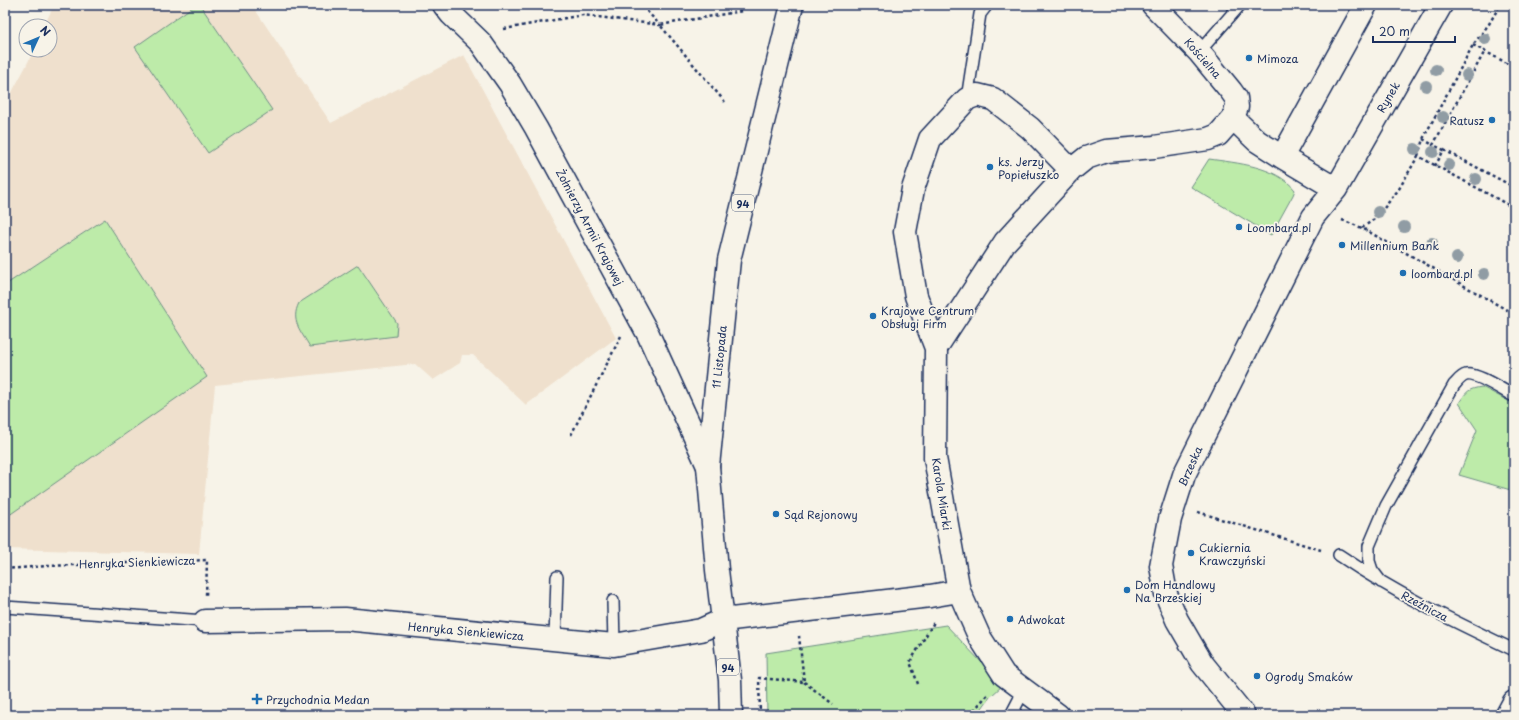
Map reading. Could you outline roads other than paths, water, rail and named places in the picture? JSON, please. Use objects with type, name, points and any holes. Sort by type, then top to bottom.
[{"type":"street","name":"Żołnierzy Armii Krajowej","points":[[444,5],[451,14],[481,43],[510,84],[536,128],[648,334],[708,466]]},
{"type":"street","name":"11 Listopada","points":[[731,715],[730,680],[717,570],[708,466],[729,260],[792,5]]},
{"type":"street","name":"Kościelna","points":[[1154,5],[1199,52],[1236,98],[1237,107],[1233,118]]},
{"type":"street","points":[[1282,157],[1366,5]]},
{"type":"street","name":"Rynek","points":[[1313,217],[1336,189],[1440,5]]},
{"type":"street","points":[[936,348],[916,296],[905,232],[913,189],[930,139],[967,98],[976,95],[993,99],[1030,128],[1071,170]]},
{"type":"street","points":[[936,348],[1005,242],[1071,170],[1086,158],[1106,151],[1154,147],[1208,139],[1218,135],[1233,118],[1257,141],[1336,189]]},
{"type":"street","name":"Brzeska","points":[[1244,715],[1202,663],[1177,620],[1166,594],[1160,566],[1170,519],[1184,475],[1313,217]]},
{"type":"street","name":"Karola Miarki","points":[[936,348],[935,458],[959,591],[979,636],[1004,675],[1058,715]]},
{"type":"street","points":[[723,620],[930,596],[959,591]]},
{"type":"street","name":"Henryka Sienkiewicza","points":[[205,621],[345,619],[614,645],[701,630],[723,620]]},
{"type":"street","points":[[1507,715],[1514,702]]},
{"type":"lane","points":[[967,98],[980,14],[987,5]]},
{"type":"lane","points":[[1199,52],[1240,5]]},
{"type":"lane","points":[[1381,582],[1372,570],[1369,561],[1370,546],[1386,506],[1454,385],[1460,378],[1466,375],[1476,376],[1514,396]]},
{"type":"lane","name":"Rzeźnicza","points":[[1339,555],[1422,606],[1514,650]]},
{"type":"lane","points":[[555,639],[557,578]]},
{"type":"lane","points":[[613,601],[614,645]]},
{"type":"lane","name":"Henryka Sienkiewicza","points":[[5,607],[205,621]]},
{"type":"lane","points":[[1011,715],[1024,690]]},
{"type":"place","name":"Mimoza","points":[[1249,58]]},
{"type":"place","name":"Ratusz","points":[[1492,120]]},
{"type":"place","name":"ks. Jerzy Popiełuszko","points":[[990,167]]},
{"type":"place","name":"Loombard.pl","points":[[1239,227]]},
{"type":"place","name":"Millennium Bank","points":[[1342,245]]},
{"type":"place","name":"loombard.pl","points":[[1403,273]]},
{"type":"place","name":"Krajowe Centrum Obsługi Firm","points":[[873,316]]},
{"type":"place","name":"Sąd Rejonowy","points":[[776,514]]},
{"type":"place","name":"Cukiernia Krawczyński","points":[[1191,553]]},
{"type":"place","name":"Dom Handlowy Na Brzeskiej","points":[[1127,590]]},
{"type":"place","name":"Adwokat","points":[[1010,619]]},
{"type":"place","name":"Ogrody Smaków","points":[[1257,676]]},
{"type":"place","name":"Przychodnia Medan","points":[[257,699]]}]
